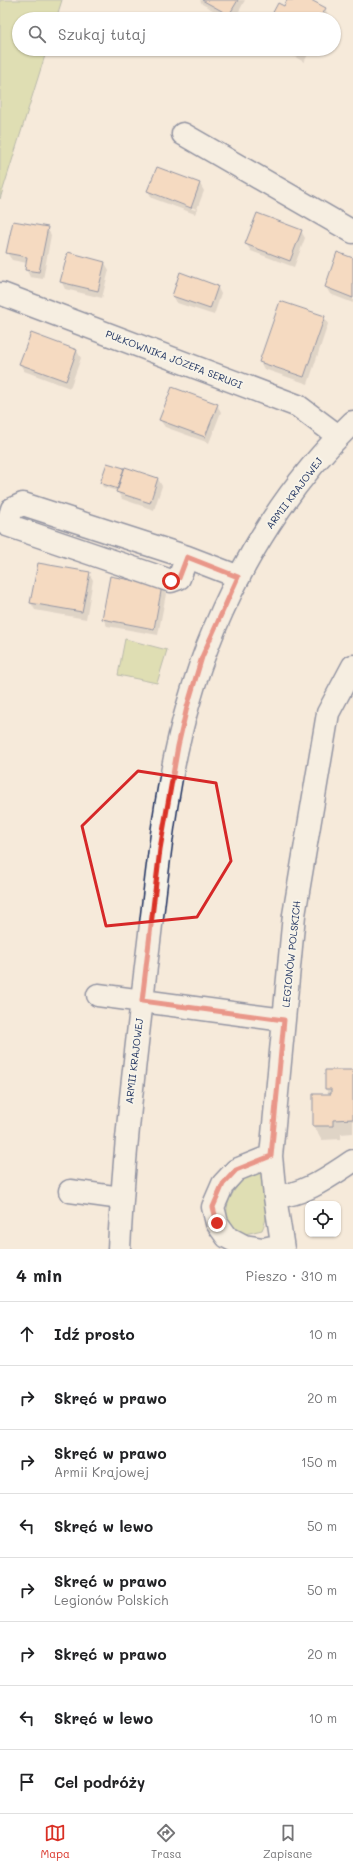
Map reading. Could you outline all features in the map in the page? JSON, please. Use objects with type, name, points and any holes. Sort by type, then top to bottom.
[{"type":"street","points":[[183,134],[353,232]]},
{"type":"street","name":"PUŁKOWNIKA JÓZEFA SERUGI","points":[[2,294],[298,406],[346,429]]},
{"type":"street","name":"ARMII KRAJOWEJ","points":[[119,1249],[121,1198],[129,1101],[160,849],[178,746],[187,707],[202,657],[238,577],[275,516],[346,429]]},
{"type":"street","points":[[187,557],[179,578],[171,581],[7,525],[12,509],[23,504],[187,557],[238,577]]},
{"type":"street","name":"LEGIONÓW POLSKICH","points":[[282,1247],[271,1156],[294,916],[328,713],[353,666]]},
{"type":"street","points":[[98,995],[284,1020]]},
{"type":"street","points":[[271,1156],[236,1170],[223,1184],[213,1207],[217,1223],[227,1237],[244,1246],[263,1249],[282,1247]]},
{"type":"street","points":[[275,1197],[303,1192],[322,1182],[353,1161]]},
{"type":"street","points":[[70,1191],[121,1198]]},
{"type":"highlighted area","points":[[138,771],[216,783],[231,861],[197,917],[106,926],[82,826]]},
{"type":"green space","points":[[0,0],[62,0],[58,12],[12,12],[12,56],[45,56],[0,199]]},
{"type":"green space","points":[[125,639],[167,650],[157,683],[118,675]]},
{"type":"green space","points":[[249,1172],[262,1172],[267,1209],[265,1223],[262,1230],[245,1234],[231,1228],[227,1212],[230,1198]]},
{"type":"building","points":[[202,0],[238,0],[231,12],[224,12]]},
{"type":"building","points":[[287,0],[311,0],[326,8],[324,12],[273,12],[278,3],[284,6]]},
{"type":"building","points":[[157,167],[200,183],[191,208],[147,191]]},
{"type":"building","points":[[257,213],[302,230],[290,261],[245,244]]},
{"type":"building","points":[[13,221],[48,227],[39,272],[25,270],[27,257],[6,253]]},
{"type":"building","points":[[68,252],[105,262],[98,291],[60,282]]},
{"type":"building","points":[[337,252],[353,258],[353,298],[325,287]]},
{"type":"building","points":[[180,272],[218,286],[210,309],[172,296]]},
{"type":"building","points":[[280,301],[325,316],[304,377],[259,362]]},
{"type":"building","points":[[31,333],[77,350],[66,381],[19,364]]},
{"type":"building","points":[[172,387],[218,404],[205,437],[159,420]]},
{"type":"building","points":[[107,463],[124,468],[118,489],[100,483]]},
{"type":"building","points":[[125,467],[158,478],[150,503],[116,492]]},
{"type":"building","points":[[38,563],[90,572],[82,612],[30,603]]},
{"type":"building","points":[[110,576],[162,586],[154,629],[102,619]]},
{"type":"building","points":[[325,1070],[353,1070],[353,1119],[333,1120],[333,1126],[313,1126],[313,1094],[331,1094],[331,1089],[325,1089]]},
{"type":"route","points":[[171,581],[179,578],[187,557],[238,577],[202,657],[187,707],[178,746],[160,849],[142,1001],[284,1020],[271,1156],[236,1170],[223,1184],[213,1207],[217,1223]]}]
